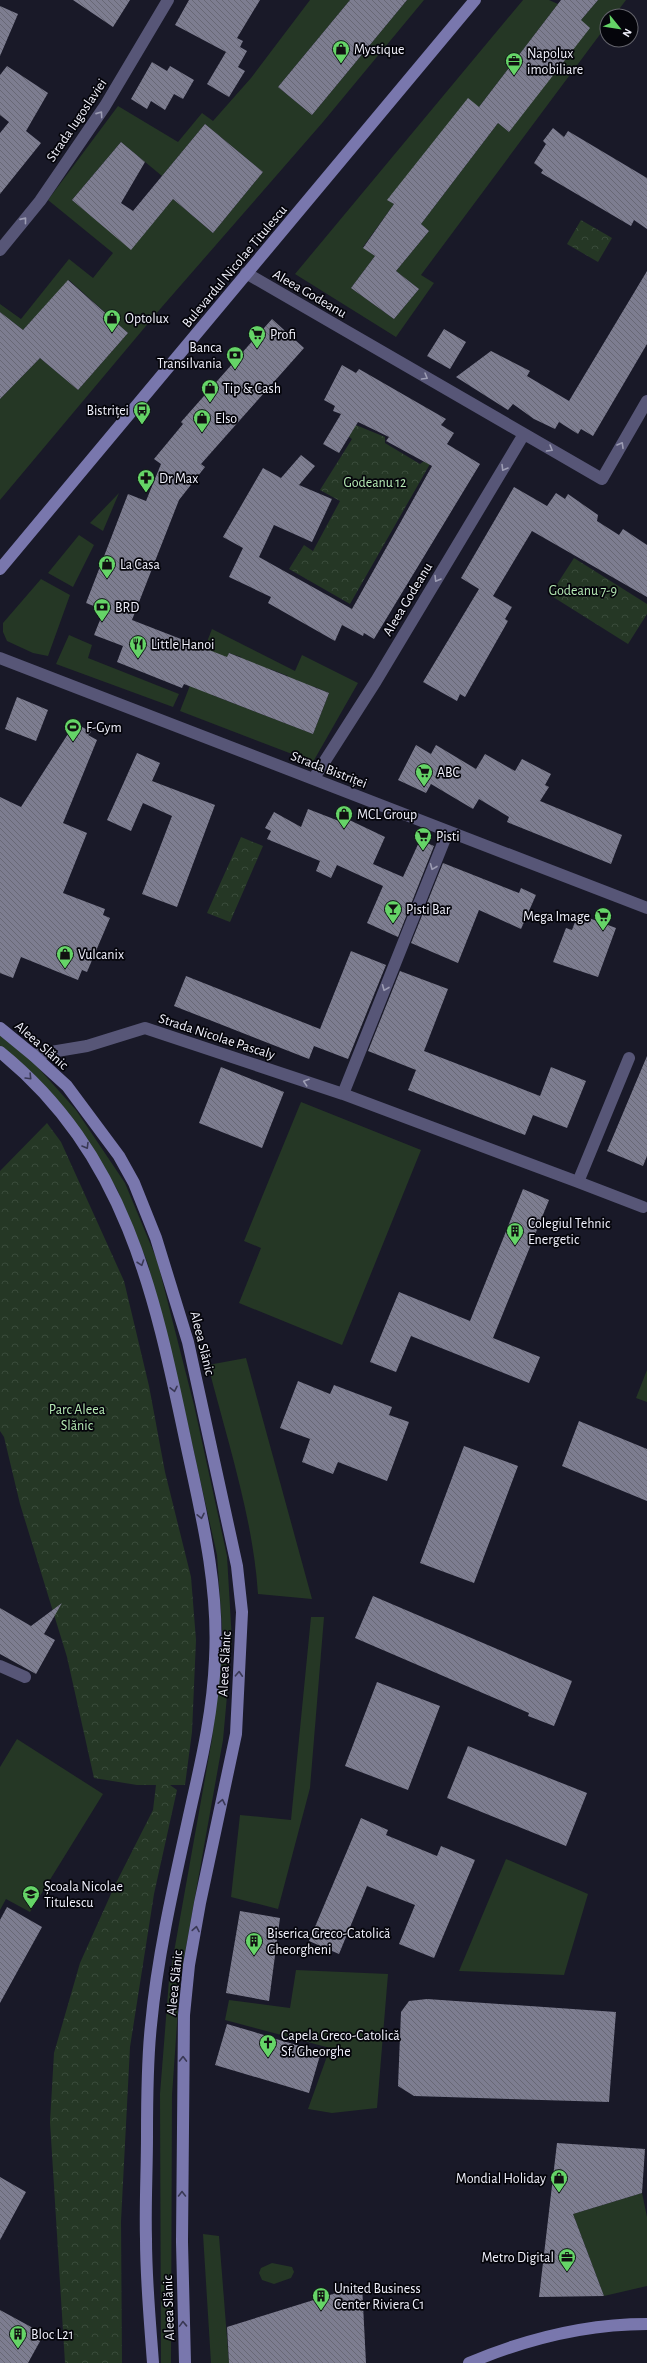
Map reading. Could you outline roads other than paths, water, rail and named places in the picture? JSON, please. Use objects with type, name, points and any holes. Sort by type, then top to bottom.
[{"type":"main road","name":"Bulevardul Nicolae Titulescu","points":[[0,569],[475,0]]},
{"type":"main road","name":"Aleea Slănic","points":[[0,1028],[67,1086],[100,1129],[122,1163],[146,1211],[174,1292],[188,1342],[230,1528],[238,1573],[242,1612],[236,1734],[200,1903],[189,1965],[184,2015],[182,2242],[185,2363]]},
{"type":"main road","name":"Aleea Slănic","points":[[0,1052],[20,1068],[51,1100],[72,1126],[85,1144],[127,1224],[141,1262],[164,1338],[204,1528],[212,1586],[215,1660],[209,1724],[157,1973],[150,2026],[146,2240],[153,2363]]},
{"type":"main road","points":[[469,2363],[510,2346],[564,2332],[596,2326],[647,2324]]},
{"type":"street","name":"Strada Iugoslaviei","points":[[0,250],[40,201],[105,106],[168,0]]},
{"type":"street","name":"Aleea Godeanu","points":[[246,273],[602,479],[647,401]]},
{"type":"street","name":"Aleea Godeanu","points":[[314,778],[376,681],[524,434]]},
{"type":"street","name":"Strada Bistriței","points":[[0,658],[314,778],[647,908]]},
{"type":"street","points":[[343,1094],[448,831]]},
{"type":"street","name":"Strada Nicolae Pascaly","points":[[33,1055],[87,1046],[144,1028],[343,1094],[643,1207]]},
{"type":"street","points":[[578,1182],[629,1058]]},
{"type":"street","points":[[0,1666],[25,1677]]},
{"type":"place","name":"Mystique","points":[[341,64]]},
{"type":"place","name":"Napolux imobiliare","points":[[514,76]]},
{"type":"place","name":"Optolux","points":[[112,333]]},
{"type":"place","name":"Profi","points":[[257,349]]},
{"type":"place","name":"Banca Transilvania","points":[[235,370]]},
{"type":"place","name":"Tip & Cash","points":[[210,403]]},
{"type":"place","name":"Bistriței","points":[[142,425]]},
{"type":"place","name":"Elso","points":[[202,433]]},
{"type":"place","name":"Dr Max","points":[[146,493]]},
{"type":"place","name":"La Casa","points":[[107,579]]},
{"type":"place","name":"BRD","points":[[102,622]]},
{"type":"place","name":"Little Hanoi","points":[[138,659]]},
{"type":"place","name":"F-Gym","points":[[73,742]]},
{"type":"place","name":"ABC","points":[[424,787]]},
{"type":"place","name":"MCL Group","points":[[344,829]]},
{"type":"place","name":"Pisti","points":[[423,851]]},
{"type":"place","name":"Pisti Bar","points":[[393,924]]},
{"type":"place","name":"Mega Image","points":[[603,931]]},
{"type":"place","name":"Vulcanix","points":[[65,969]]},
{"type":"place","name":"Colegiul Tehnic Energetic","points":[[515,1246]]},
{"type":"place","name":"Școala Nicolae Titulescu","points":[[31,1909]]},
{"type":"place","name":"Biserica Greco-Catolică Gheorgheni","points":[[254,1956]]},
{"type":"place","name":"Capela Greco-Catolică Sf. Gheorghe","points":[[268,2058]]},
{"type":"place","name":"Mondial Holiday","points":[[559,2193]]},
{"type":"place","name":"Metro Digital","points":[[567,2272]]},
{"type":"place","name":"United Business Center Riviera C1","points":[[321,2311]]},
{"type":"place","name":"Bloc L21","points":[[18,2349]]},
{"type":"park label","name":"Godeanu 12","points":[[375,482]]},
{"type":"park label","name":"Godeanu 7-9","points":[[583,590]]},
{"type":"park label","name":"Parc Aleea Slănic","points":[[77,1418]]}]
